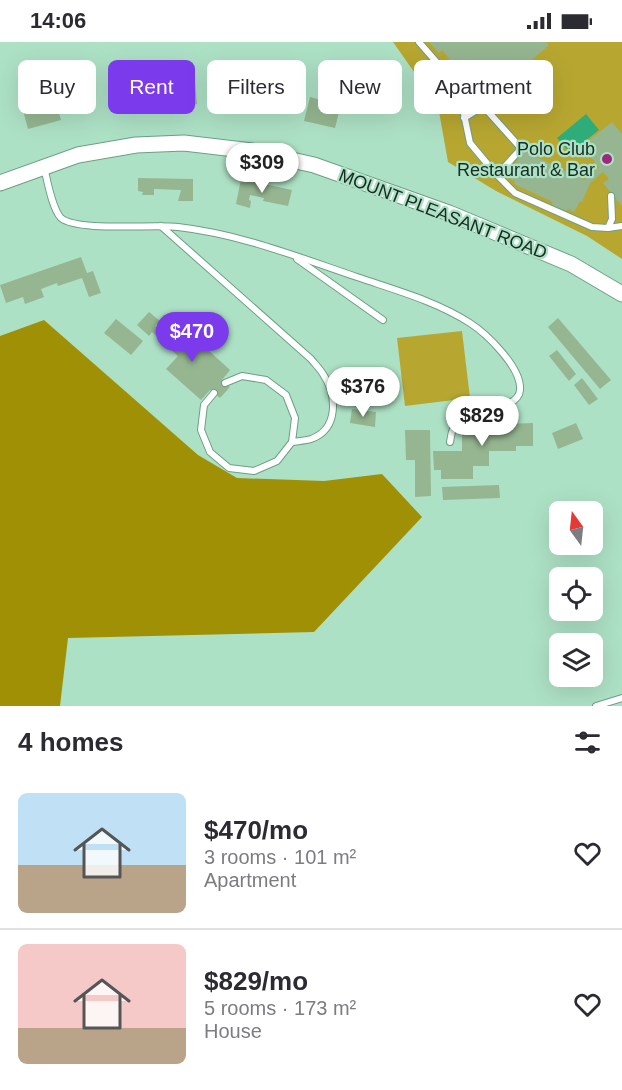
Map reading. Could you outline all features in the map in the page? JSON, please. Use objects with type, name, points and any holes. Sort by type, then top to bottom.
[{"type":"street","name":"MOUNT PLEASANT ROAD","points":[[0,183],[78,155],[136,145],[184,143],[252,151],[314,165],[450,213],[571,264],[622,294]]},
{"type":"lane","points":[[419,42],[447,74],[460,95],[470,143],[497,175],[518,195],[592,227],[622,226]]},
{"type":"lane","points":[[464,118],[484,107],[519,146],[519,151],[497,175]]},
{"type":"lane","points":[[44,166],[57,211],[62,218],[72,222],[107,226],[175,226],[204,231],[289,254],[401,292],[437,306],[471,324],[507,357],[521,388],[519,397],[512,403],[466,418],[452,431],[450,442]]},
{"type":"lane","points":[[608,228],[612,219],[611,196]]},
{"type":"lane","points":[[161,226],[311,359],[324,375],[333,402],[333,415],[329,426],[312,439],[292,442]]},
{"type":"lane","points":[[289,254],[383,320]]},
{"type":"lane","points":[[214,393],[204,405],[201,430],[210,452],[230,468],[254,471],[277,461],[292,442],[296,418],[286,395],[267,380],[242,376],[225,383]]},
{"type":"lane","points":[[596,706],[622,698]]},
{"type":"shaded area","points":[[393,42],[622,42],[622,259],[587,236],[496,191],[448,162],[439,114],[553,114],[553,60],[414,60],[414,72]]},
{"type":"shaded area","points":[[586,114],[599,130],[570,153],[557,138]]},
{"type":"shaded area","points":[[44,320],[198,455],[237,478],[324,481],[382,474],[422,517],[314,632],[68,638],[60,706],[0,706],[0,336]]},
{"type":"shaded area","points":[[462,331],[470,398],[405,406],[397,338]]},
{"type":"building","points":[[429,42],[546,42],[549,45],[532,60],[450,60],[442,50],[439,53]]},
{"type":"building","points":[[310,97],[318,99],[318,114],[338,114],[335,128],[304,121]]},
{"type":"building","points":[[24,114],[59,114],[61,120],[28,129]]},
{"type":"building","name":"Polo Club Restaurant & Bar","points":[[612,122],[622,134],[622,206],[603,183],[609,179],[603,172],[590,183],[582,202],[580,201],[574,212],[552,205],[553,202],[514,184],[515,181],[509,178],[522,150],[584,180],[599,167],[582,146]]},
{"type":"building","points":[[138,178],[193,179],[193,201],[178,201],[181,190],[154,189],[154,195],[142,195],[143,192],[138,191]]},
{"type":"building","points":[[241,179],[292,190],[288,206],[263,201],[264,198],[250,195],[250,208],[236,204]]},
{"type":"building","points":[[81,257],[87,273],[93,271],[101,293],[89,297],[82,278],[41,289],[44,297],[25,304],[23,297],[6,303],[0,285]]},
{"type":"building","points":[[149,312],[160,321],[155,326],[182,351],[195,338],[230,370],[222,380],[230,387],[220,398],[210,390],[201,400],[166,369],[178,356],[152,332],[149,336],[137,325]]},
{"type":"building","points":[[558,318],[611,380],[600,389],[548,327]]},
{"type":"building","points":[[116,319],[143,341],[131,355],[104,333]]},
{"type":"building","points":[[557,350],[576,374],[569,381],[549,356]]},
{"type":"building","points":[[582,378],[598,399],[589,405],[574,385]]},
{"type":"building","points":[[352,409],[376,412],[375,427],[350,423]]},
{"type":"building","points":[[490,416],[505,416],[505,424],[533,423],[533,446],[516,446],[516,451],[489,451],[489,466],[473,466],[473,479],[441,479],[441,470],[434,470],[433,451],[462,451],[462,424],[490,424]]},
{"type":"building","points":[[576,423],[583,439],[558,449],[552,433]]},
{"type":"building","points":[[405,430],[430,430],[431,496],[415,497],[415,460],[406,460]]},
{"type":"building","points":[[499,485],[500,498],[443,500],[442,487]]},
{"type":"place","name":"Polo Club Restaurant & Bar","points":[[607,159]]}]
